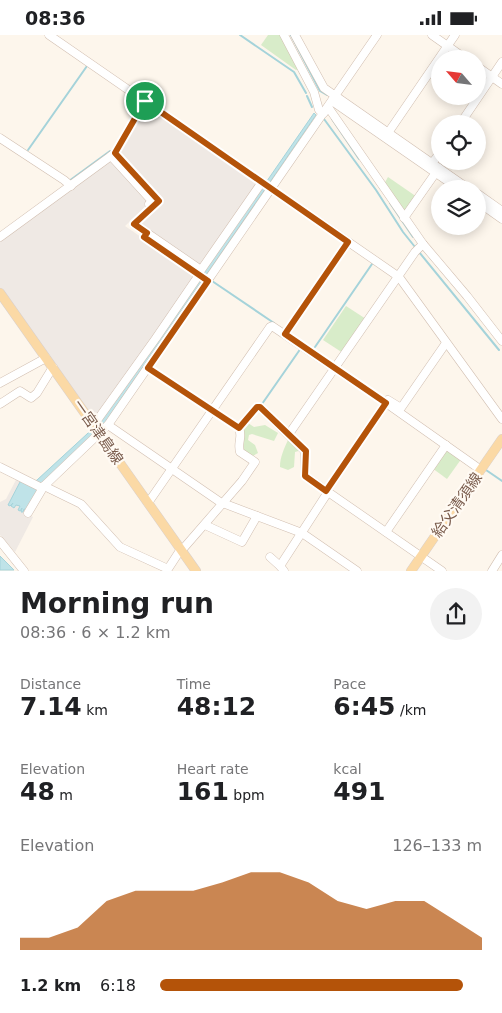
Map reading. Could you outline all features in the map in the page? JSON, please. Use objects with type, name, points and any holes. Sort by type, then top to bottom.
[{"type":"main road","name":"一宮津島線","points":[[0,293],[196,571]]},
{"type":"main road","name":"給父清須線","points":[[411,571],[502,439]]},
{"type":"street","points":[[49,35],[398,277],[502,419]]},
{"type":"street","points":[[284,35],[314,92],[320,110],[330,104]]},
{"type":"street","points":[[295,35],[324,88],[330,104],[404,218],[502,341]]},
{"type":"street","points":[[96,430],[108,425],[148,368],[201,270],[330,104],[377,35]]},
{"type":"street","points":[[432,35],[454,50]]},
{"type":"street","points":[[388,133],[455,35]]},
{"type":"street","points":[[497,80],[502,62]]},
{"type":"street","points":[[486,72],[497,80]]},
{"type":"street","points":[[468,115],[502,73]]},
{"type":"street","points":[[0,237],[113,155],[145,101]]},
{"type":"street","points":[[330,104],[388,133],[431,164]]},
{"type":"street","points":[[330,104],[431,165]]},
{"type":"street","points":[[0,138],[71,186]]},
{"type":"street","points":[[113,155],[152,201],[127,225],[145,235],[200,275]]},
{"type":"street","points":[[404,218],[435,170]]},
{"type":"street","points":[[438,170],[449,180]]},
{"type":"street","points":[[439,170],[455,180]]},
{"type":"street","points":[[28,513],[42,487],[96,430],[200,275],[267,185]]},
{"type":"street","points":[[486,200],[502,211]]},
{"type":"street","points":[[486,208],[502,219]]},
{"type":"street","points":[[285,334],[348,242]]},
{"type":"street","points":[[289,434],[415,252],[423,244]]},
{"type":"street","points":[[148,503],[272,326],[481,469]]},
{"type":"street","points":[[270,557],[282,568],[327,491],[388,400],[401,408],[446,343]]},
{"type":"street","points":[[0,383],[46,358]]},
{"type":"street","points":[[0,404],[20,391],[31,398],[37,393],[53,367]]},
{"type":"street","points":[[0,467],[81,504],[120,547],[169,570],[182,549],[242,481],[255,462],[240,452],[239,447],[242,435],[239,428],[148,368]]},
{"type":"street","points":[[239,428],[257,407],[260,407],[306,451],[305,476],[442,571]]},
{"type":"street","points":[[108,425],[222,503],[302,533],[357,571]]},
{"type":"street","points":[[386,532],[446,445]]},
{"type":"street","points":[[205,525],[242,543],[256,517]]},
{"type":"street","points":[[0,541],[24,571]]},
{"type":"street","points":[[492,571],[502,555]]},
{"type":"shaded area","points":[[144,107],[257,182],[199,267],[137,224],[161,201],[116,153]]},
{"type":"shaded area","points":[[111,160],[150,202],[125,226],[196,275],[96,422],[0,288],[0,241]]},
{"type":"shaded area","points":[[17,478],[22,481],[10,501],[10,506],[12,502],[11,506],[14,508],[16,504],[20,506],[18,510],[20,511],[22,507],[21,511],[27,510],[26,513],[33,517],[15,552],[0,535],[0,502],[6,499]]},
{"type":"green space","points":[[268,35],[281,35],[299,69],[296,70],[261,45]]},
{"type":"green space","points":[[388,177],[417,197],[405,214],[384,184]]},
{"type":"green space","points":[[346,306],[366,319],[343,353],[323,340]]},
{"type":"green space","points":[[248,423],[254,427],[265,425],[278,433],[274,441],[252,434],[249,435],[248,440],[255,445],[258,453],[251,457],[242,452],[242,430]]},
{"type":"green space","points":[[288,440],[291,440],[302,450],[295,452],[294,467],[288,470],[280,467],[281,456]]},
{"type":"green space","points":[[445,449],[462,458],[447,479],[432,468]]},
{"type":"water","points":[[314,113],[316,115],[104,424],[42,483],[26,510],[24,509],[21,512],[22,508],[20,511],[18,510],[20,506],[16,505],[14,508],[11,506],[13,503],[10,506],[8,505],[20,482],[22,481],[30,485],[37,480],[100,422]]},
{"type":"water","points":[[0,556],[14,570],[0,570]]},
{"type":"waterway","points":[[240,35],[294,72],[306,93]]},
{"type":"waterway","points":[[291,35],[320,91],[327,95]]},
{"type":"waterway","points":[[28,150],[87,66]]},
{"type":"waterway","points":[[307,96],[312,107]]},
{"type":"waterway","points":[[324,119],[415,247]]},
{"type":"waterway","points":[[332,119],[359,159]]},
{"type":"waterway","points":[[69,181],[111,152]]},
{"type":"waterway","points":[[390,203],[413,237]]},
{"type":"waterway","points":[[419,252],[499,350]]},
{"type":"waterway","points":[[315,347],[372,264]]},
{"type":"waterway","points":[[212,281],[274,323]]},
{"type":"waterway","points":[[262,404],[301,348]]},
{"type":"waterway","points":[[486,470],[502,481]]},
{"type":"route","points":[[145,101],[348,242],[285,334],[386,403],[326,491],[305,476],[306,451],[260,407],[257,407],[239,428],[148,368],[208,281],[144,237],[147,233],[134,224],[159,201],[115,153],[145,101]]}]
